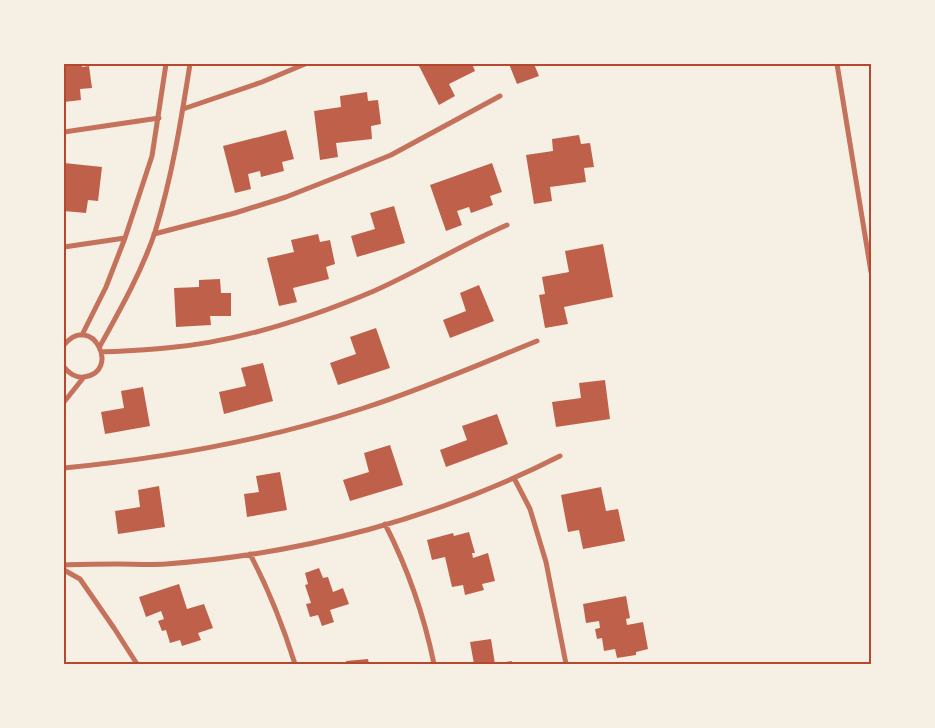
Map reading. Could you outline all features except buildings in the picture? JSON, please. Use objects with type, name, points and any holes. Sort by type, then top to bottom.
[{"type":"street","points":[[82,335],[106,287],[125,238],[152,156],[166,64]]},
{"type":"street","points":[[64,402],[84,377],[96,371],[100,365],[101,349],[154,234],[174,156],[190,64]]},
{"type":"street","points":[[183,109],[262,82],[306,64]]},
{"type":"street","points":[[837,64],[871,262],[871,272]]},
{"type":"street","points":[[154,234],[286,197],[342,175],[391,155],[500,96]]},
{"type":"street","points":[[64,132],[159,118]]},
{"type":"street","points":[[101,349],[167,348],[216,341],[268,329],[326,310],[375,290],[470,241],[507,225]]},
{"type":"street","points":[[64,247],[125,238]]},
{"type":"street","points":[[64,345],[69,339],[82,335],[95,340],[101,349]]},
{"type":"street","points":[[64,468],[152,458],[289,430],[373,405],[424,387],[537,341]]},
{"type":"street","points":[[64,367],[70,374],[84,377]]},
{"type":"street","points":[[64,565],[164,564],[292,548],[416,516],[475,495],[560,456]]},
{"type":"street","points":[[514,478],[530,509],[546,562],[566,664]]},
{"type":"street","points":[[385,524],[402,557],[417,597],[434,664]]},
{"type":"street","points":[[250,554],[264,579],[283,626],[295,664]]},
{"type":"street","points":[[64,570],[80,579],[137,664]]}]
